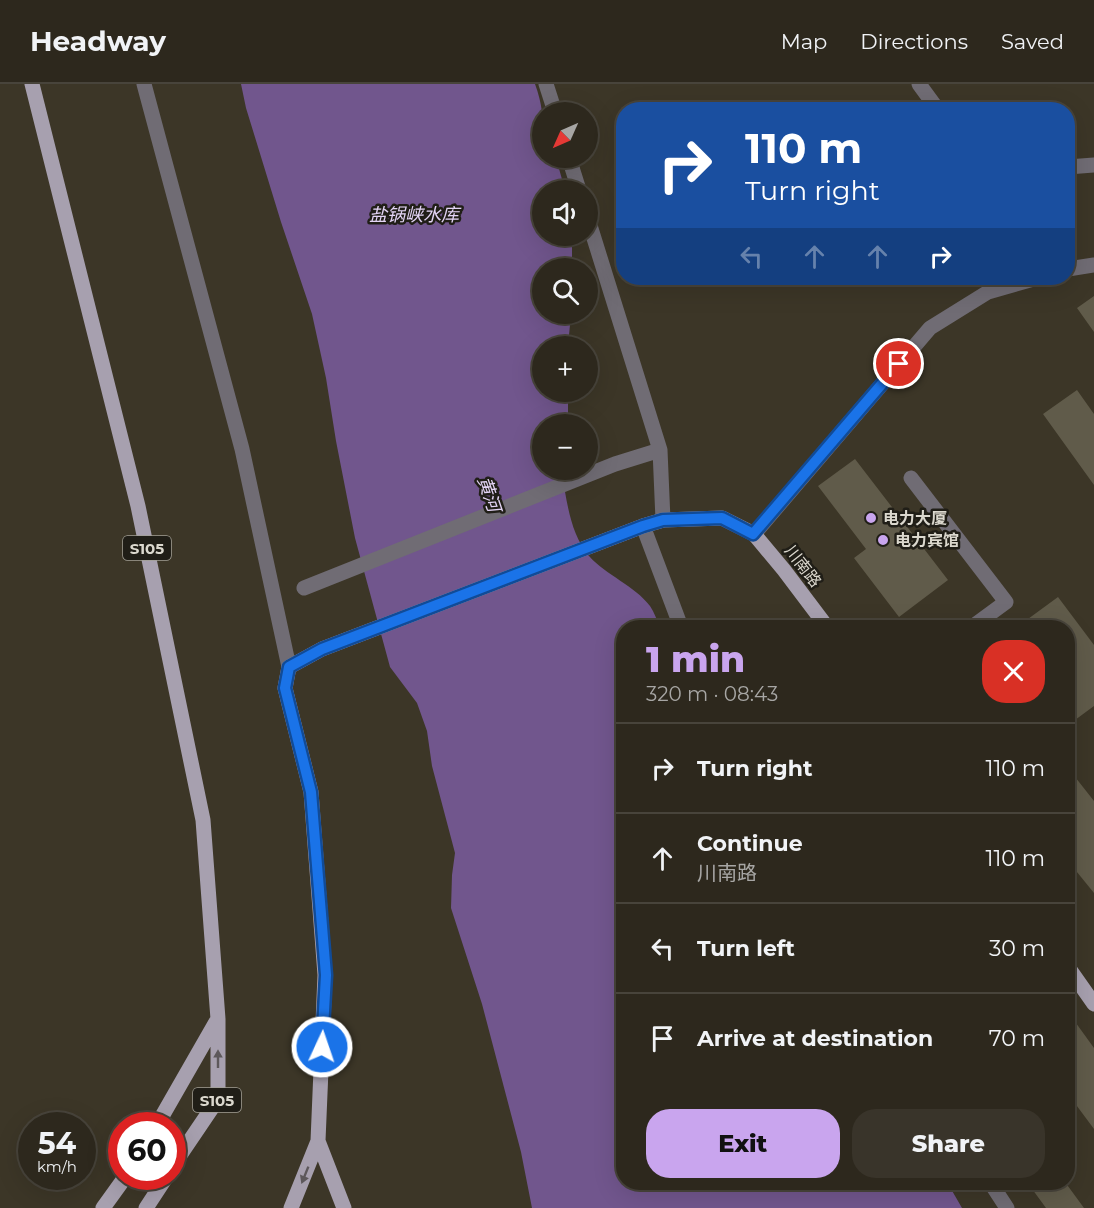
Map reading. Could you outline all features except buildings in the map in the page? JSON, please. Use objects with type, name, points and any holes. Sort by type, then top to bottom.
[{"type":"main road","name":"S105","points":[[32,84],[138,506],[203,820],[218,1019],[218,1099],[186,1146]]},
{"type":"main road","name":"川南路","points":[[289,667],[322,649],[663,520],[722,518],[753,534],[822,620]]},
{"type":"main road","points":[[289,667],[285,688],[311,792],[326,975],[318,1142],[291,1208]]},
{"type":"main road","points":[[1075,973],[1089,985],[1094,1004]]},
{"type":"main road","name":"S105","points":[[165,1112],[218,1019]]},
{"type":"main road","points":[[318,1142],[344,1208]]},
{"type":"main road","points":[[103,1208],[116,1190]]},
{"type":"main road","points":[[146,1208],[157,1190]]},
{"type":"street","points":[[144,84],[242,449],[289,667]]},
{"type":"street","points":[[546,84],[552,102]]},
{"type":"street","points":[[919,84],[932,102]]},
{"type":"street","points":[[1075,166],[1094,165]]},
{"type":"street","points":[[596,246],[660,450],[663,520]]},
{"type":"street","points":[[1075,268],[1094,265]]},
{"type":"street","points":[[753,534],[930,328],[988,292],[1012,285]]},
{"type":"street","points":[[304,588],[615,464],[660,450]]},
{"type":"street","points":[[911,478],[1006,602],[982,620]]},
{"type":"street","points":[[643,526],[678,620]]},
{"type":"street","points":[[995,1190],[1007,1208]]},
{"type":"water","name":"盐锅峡水库","points":[[241,84],[535,84],[540,102],[532,102],[532,168],[559,168],[562,180],[532,180],[532,246],[572,246],[572,258],[532,258],[532,324],[570,324],[569,336],[532,336],[532,402],[568,402],[568,414],[532,414],[532,480],[563,480],[573,526],[582,547],[596,563],[644,599],[657,620],[616,620],[616,1190],[952,1190],[962,1208],[532,1208],[521,1152],[482,1004],[451,908],[455,853],[432,766],[427,731],[417,703],[390,667],[355,538],[312,314],[246,108]]},
{"type":"place","name":"电力大厦","points":[[871,518]]},
{"type":"place","name":"电力宾馆","points":[[883,540]]},
{"type":"route","points":[[322,1047],[326,975],[311,792],[285,688],[289,667],[322,649],[663,520],[722,518],[753,534],[899,364]]},
{"type":"water label","name":"黄河","points":[[489,494]]}]
